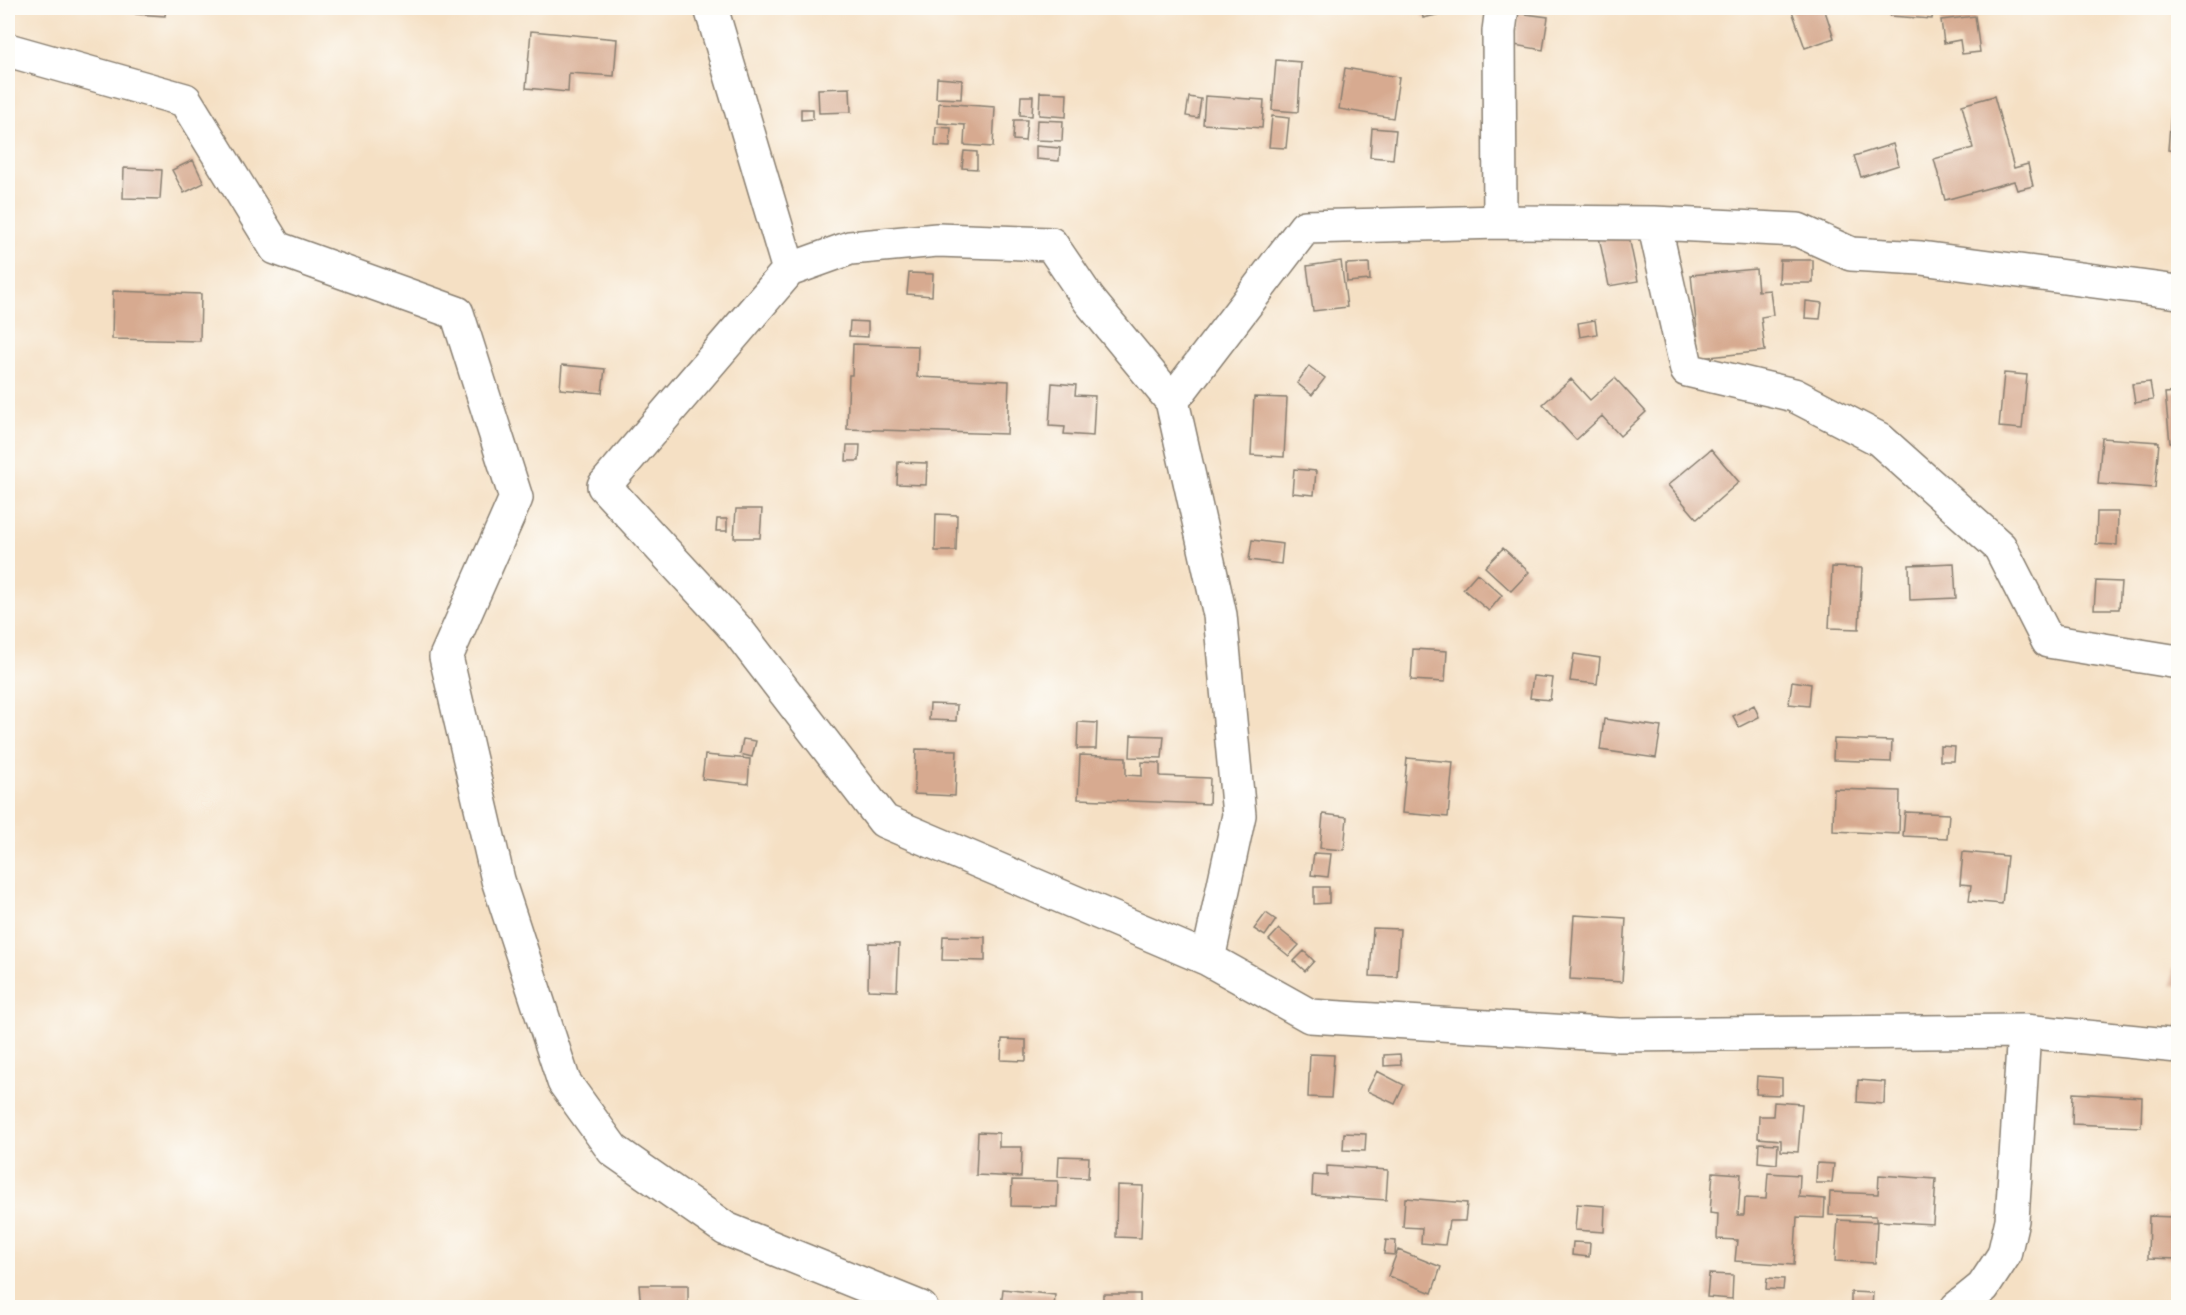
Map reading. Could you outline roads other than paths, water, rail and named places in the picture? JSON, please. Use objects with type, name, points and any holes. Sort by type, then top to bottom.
[{"type":"street","points":[[711,8],[789,270]]},
{"type":"street","points":[[1500,222],[1499,31],[1502,8]]},
{"type":"street","points":[[8,50],[185,100],[276,248],[457,313],[516,498],[446,657],[498,880],[564,1082],[613,1150],[726,1229],[921,1308]]},
{"type":"street","points":[[1172,401],[1305,227],[1500,222],[1654,223],[1798,230],[1851,254],[1921,258],[2178,292]]},
{"type":"street","points":[[1654,223],[1687,370],[1794,395],[1879,439],[2000,547],[2048,641],[2178,662]]},
{"type":"street","points":[[1208,959],[1239,815],[1220,615],[1172,401],[1089,300],[1050,244],[937,240],[850,248],[789,270],[604,486],[738,631],[884,821],[1208,959],[1310,1016],[1619,1035],[2024,1030],[2178,1046]]},
{"type":"street","points":[[1957,1308],[1983,1287],[2004,1255],[2012,1220],[2024,1030]]}]
